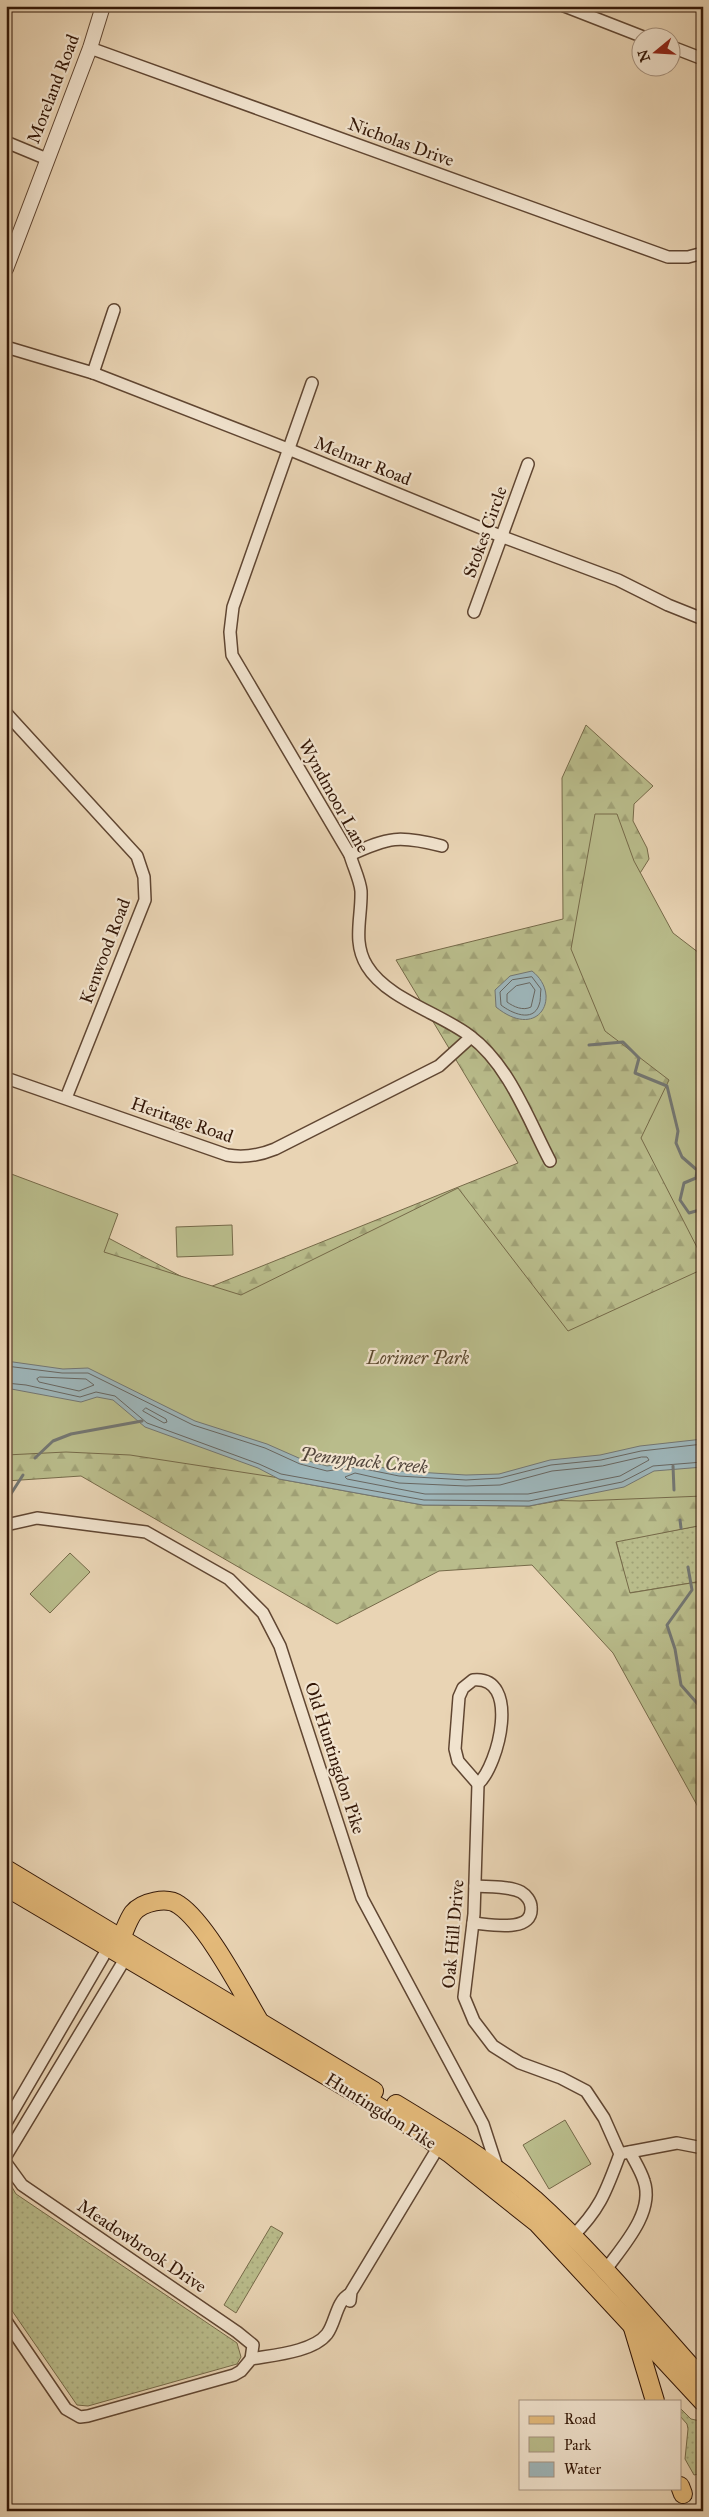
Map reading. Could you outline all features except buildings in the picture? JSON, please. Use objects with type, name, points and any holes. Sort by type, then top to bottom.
[{"type":"main road","name":"Huntingdon Pike","points":[[6,1869],[115,1943],[125,1959],[398,2118],[439,2146],[537,2223],[632,2323],[703,2402]]},
{"type":"main road","name":"Huntingdon Pike","points":[[6,1887],[115,1943],[260,2022],[449,2136],[498,2170],[534,2200],[572,2237],[703,2380]]},
{"type":"main road","points":[[115,1943],[133,1913],[140,1908],[157,1901],[177,1903],[187,1912],[210,1942],[235,1978],[260,2022]]},
{"type":"main road","points":[[632,2323],[655,2400]]},
{"type":"street","name":"Moreland Road","points":[[6,269],[90,48],[103,6]]},
{"type":"street","points":[[564,6],[632,33]]},
{"type":"street","name":"Nicholas Drive","points":[[90,48],[668,257],[688,257],[703,253]]},
{"type":"street","points":[[682,51],[703,59]]},
{"type":"street","points":[[6,142],[47,159]]},
{"type":"street","points":[[93,373],[114,310]]},
{"type":"street","name":"Melmar Road","points":[[6,347],[93,373],[288,449],[503,538],[618,580],[668,605],[703,619]]},
{"type":"street","name":"Wyndmoor Lane","points":[[312,383],[233,607],[230,632],[232,655],[350,855],[361,890],[358,930],[360,950],[368,967],[391,990],[471,1037],[502,1068],[550,1161]]},
{"type":"street","name":"Stokes Circle","points":[[474,612],[503,538],[528,464]]},
{"type":"street","name":"Kenwood Road","points":[[6,714],[137,856],[144,877],[145,900],[66,1098]]},
{"type":"street","points":[[350,855],[381,841],[411,838],[442,846]]},
{"type":"street","name":"Heritage Road","points":[[6,1078],[226,1155],[241,1157],[259,1155],[439,1066],[471,1037]]},
{"type":"street","name":"Old Huntingdon Pike","points":[[6,1525],[37,1518],[146,1532],[229,1579],[263,1613],[280,1646],[362,1898],[483,2124],[498,2170]]},
{"type":"street","name":"Oak Hill Drive","points":[[478,1784],[458,1761],[455,1749],[461,1692],[466,1684],[481,1680],[495,1686],[501,1700],[498,1749],[478,1784],[473,1923],[464,1997],[474,2021],[493,2046],[513,2059],[562,2078],[586,2091],[645,2182],[646,2201],[637,2224],[604,2272]]},
{"type":"street","points":[[473,1923],[504,1925],[524,1923],[529,1918],[532,1908],[528,1898],[522,1892],[475,1886]]},
{"type":"street","points":[[6,2123],[115,1943]]},
{"type":"street","points":[[6,2156],[125,1959]]},
{"type":"street","points":[[572,2237],[591,2218],[606,2194],[625,2153],[677,2143],[703,2148]]},
{"type":"street","points":[[6,2321],[66,2410],[80,2417],[95,2415],[234,2375],[241,2371],[251,2359],[314,2346],[327,2334],[345,2297],[350,2294],[439,2146]]},
{"type":"street","name":"Meadowbrook Drive","points":[[6,2163],[22,2185],[253,2344],[251,2359]]},
{"type":"green space","points":[[586,725],[653,786],[634,804],[633,821],[647,848],[649,859],[637,878],[673,938],[703,959],[703,1439],[399,1471],[6,1184],[205,1289],[518,1163],[396,960],[563,919],[562,778]]},
{"type":"green space","points":[[595,814],[617,814],[634,861],[673,933],[703,956],[703,1259],[641,1138],[669,1080],[605,1031],[571,949]]},
{"type":"green space","name":"Lorimer Park","points":[[6,1172],[118,1214],[104,1252],[241,1295],[458,1188],[568,1331],[703,1269],[703,1496],[580,1501],[536,1500],[319,1484],[130,1455],[66,1452],[6,1455]]},
{"type":"green space","points":[[232,1225],[233,1255],[177,1257],[176,1227]]},
{"type":"green space","points":[[6,1388],[258,1468],[279,1479],[423,1505],[529,1506],[569,1499],[703,1467],[703,1525],[616,1542],[630,1593],[703,1581],[703,1816],[613,1653],[532,1565],[439,1571],[337,1624],[81,1476],[6,1481]]},
{"type":"green space","points":[[703,1525],[703,1581],[629,1593],[616,1541]]},
{"type":"green space","points":[[70,1553],[90,1572],[50,1613],[30,1594]]},
{"type":"green space","points":[[565,2120],[591,2164],[549,2189],[523,2145]]},
{"type":"green space","points":[[6,2177],[16,2194],[237,2343],[241,2357],[237,2364],[88,2406],[77,2405],[6,2302]]},
{"type":"green space","points":[[271,2226],[283,2233],[236,2313],[224,2305]]},
{"type":"green space","points":[[682,2410],[691,2419],[700,2421],[703,2426],[703,2473],[694,2475],[685,2459],[687,2424],[682,2418]]},
{"type":"water","points":[[532,971],[541,981],[546,992],[546,1002],[542,1011],[534,1017],[524,1020],[511,1016],[496,1007],[495,990],[510,976]]},
{"type":"water","points":[[6,1361],[63,1369],[88,1368],[195,1421],[267,1444],[301,1459],[327,1466],[355,1462],[399,1471],[466,1475],[499,1474],[550,1460],[600,1455],[640,1446],[703,1439],[703,1467],[654,1471],[624,1487],[529,1506],[423,1505],[279,1479],[258,1468],[145,1427],[113,1400],[97,1397],[81,1402],[6,1388]]},
{"type":"waterway","points":[[589,1045],[623,1042],[639,1058],[635,1073],[667,1086],[678,1131],[676,1143],[682,1157],[697,1170],[696,1178],[684,1183],[680,1200],[689,1213],[703,1209]]},
{"type":"waterway","points":[[35,1458],[53,1441],[71,1434],[142,1421]]},
{"type":"waterway","points":[[673,1466],[674,1490]]},
{"type":"waterway","points":[[7,1500],[23,1475]]},
{"type":"waterway","points":[[680,1520],[681,1528]]},
{"type":"waterway","points":[[688,1567],[692,1590],[667,1625],[675,1649],[681,1685],[703,1710]]},
{"type":"water label","name":"Pennypack Creek","points":[[364,1460]]}]
